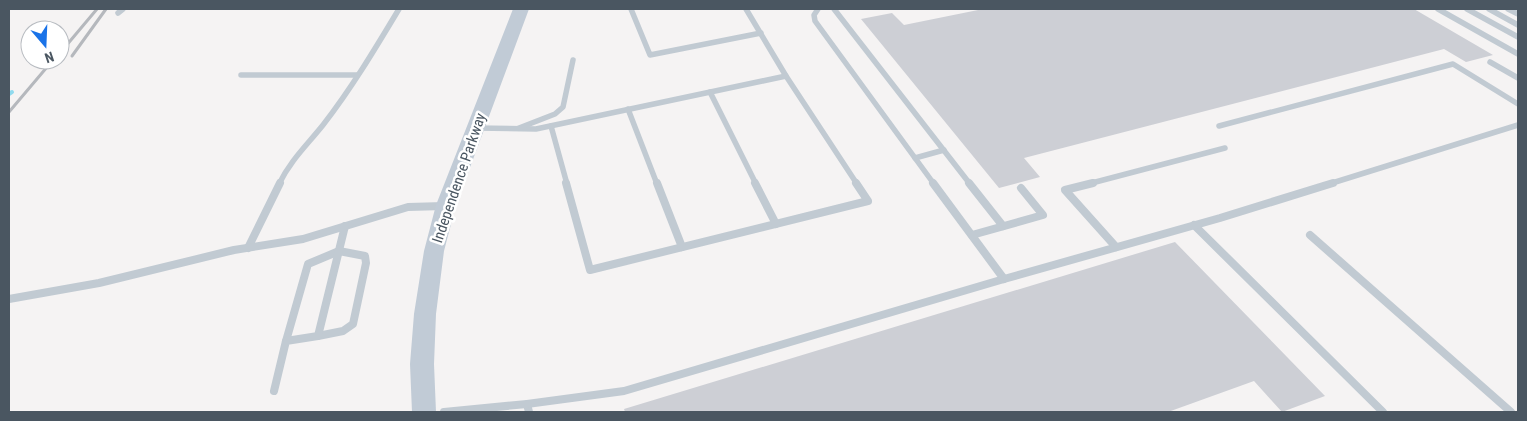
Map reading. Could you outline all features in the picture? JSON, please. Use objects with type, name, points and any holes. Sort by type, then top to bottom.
[{"type":"main road","name":"Independence Parkway","points":[[424,412],[422,364],[425,314],[434,251],[446,205],[520,9]]},
{"type":"lane","points":[[118,13],[123,9]]},
{"type":"lane","points":[[248,248],[288,166],[323,125],[374,51],[398,9]]},
{"type":"lane","points":[[631,9],[650,55],[761,33]]},
{"type":"lane","points":[[551,126],[590,270],[868,201],[786,76],[746,9]]},
{"type":"lane","points":[[818,9],[814,15],[815,21],[1004,279]]},
{"type":"lane","points":[[834,9],[1003,226]]},
{"type":"lane","points":[[1438,9],[1518,54]]},
{"type":"lane","points":[[1467,9],[1518,37]]},
{"type":"lane","points":[[1489,9],[1518,25]]},
{"type":"lane","points":[[1508,9],[1518,14]]},
{"type":"lane","points":[[516,129],[555,114],[563,107],[573,60]]},
{"type":"lane","points":[[1490,62],[1518,78]]},
{"type":"lane","points":[[1220,126],[1453,64],[1518,104]]},
{"type":"lane","points":[[241,75],[357,74]]},
{"type":"lane","points":[[476,128],[536,129],[786,76]]},
{"type":"lane","points":[[710,92],[776,224]]},
{"type":"lane","points":[[628,110],[682,248]]},
{"type":"lane","points":[[444,412],[528,408],[624,391],[1194,225],[1518,125]]},
{"type":"lane","points":[[1116,247],[1065,190],[1225,148]]},
{"type":"lane","points":[[915,158],[944,150]]},
{"type":"lane","points":[[972,235],[1043,215],[1021,188]]},
{"type":"lane","points":[[9,299],[99,283],[248,248],[303,239],[408,207],[446,205]]},
{"type":"lane","points":[[1194,225],[1382,412]]},
{"type":"lane","points":[[318,336],[345,226]]},
{"type":"lane","points":[[1310,235],[1511,412]]},
{"type":"lane","points":[[274,391],[286,341],[308,264],[340,250],[361,254],[366,259],[353,324],[343,331],[286,341]]},
{"type":"building","points":[[983,9],[1414,9],[1493,55],[1466,62],[1444,49],[1024,158],[1040,177],[999,188],[861,19],[892,13],[904,25]]},
{"type":"building","points":[[1175,242],[1325,396],[1282,412],[1254,381],[1168,412],[625,412],[624,409]]},
{"type":"railway","points":[[70,41],[97,9]]},
{"type":"railway","points":[[72,56],[106,9]]},
{"type":"railway","points":[[9,112],[45,70]]}]
